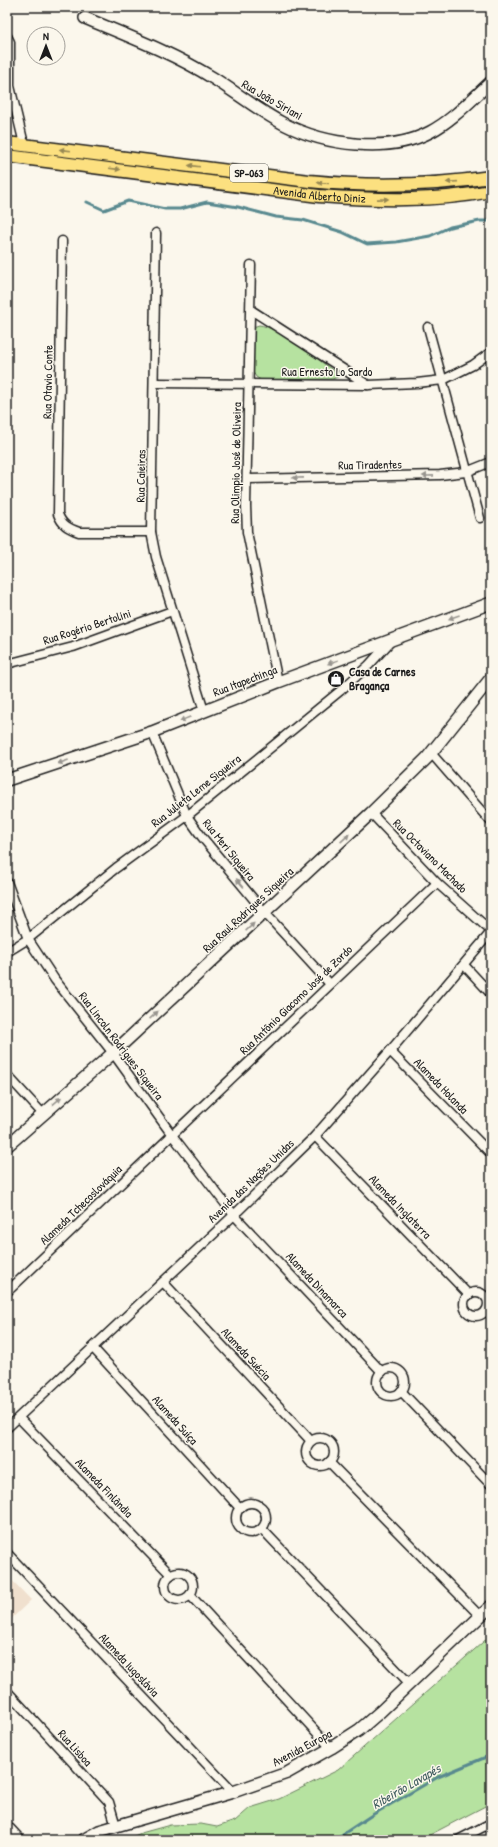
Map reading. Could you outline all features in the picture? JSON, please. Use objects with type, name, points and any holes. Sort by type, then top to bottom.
[{"type":"main road","name":"Avenida Alberto Diniz","points":[[7,143],[359,186],[410,185],[491,177]]},
{"type":"main road","name":"Avenida Alberto Diniz","points":[[7,156],[319,196],[365,199],[414,198],[450,196],[491,191]]},
{"type":"street","name":"Rua João Siriani","points":[[85,18],[170,54],[213,78],[284,124],[312,136],[334,141],[359,144],[386,144],[409,139],[430,132],[453,116],[491,82]]},
{"type":"street","points":[[7,36],[10,42],[10,86],[24,144]]},
{"type":"street","name":"Rua Caieiras","points":[[156,233],[155,383],[151,532],[156,557],[204,711]]},
{"type":"street","name":"Rua Otavio Conte","points":[[62,241],[58,514],[62,523],[68,528],[79,532],[151,532]]},
{"type":"street","name":"Rua Olimpio José de Oliveira","points":[[252,265],[248,478],[246,506],[247,532],[278,682]]},
{"type":"street","points":[[251,310],[368,385]]},
{"type":"street","points":[[428,327],[466,472],[480,518]]},
{"type":"street","name":"Rua Ernesto Lo Sardo","points":[[155,383],[368,385],[443,380],[473,365],[491,352]]},
{"type":"street","name":"Rua Tiradentes","points":[[248,478],[440,475],[466,472],[491,462]]},
{"type":"street","name":"Rua Itapechinga","points":[[7,780],[152,732],[278,682],[491,603]]},
{"type":"street","name":"Rua Rogério Bertolini","points":[[7,664],[73,647],[172,611]]},
{"type":"street","name":"Rua Julieta Leme Siqueira","points":[[7,952],[28,939],[116,868],[187,816],[340,691],[369,666],[392,640]]},
{"type":"street","name":"Rua Raul Rodrigues Siqueira","points":[[7,1146],[42,1113],[113,1053],[371,813],[431,753],[491,678]]},
{"type":"street","name":"Rua Meri Siqueira","points":[[152,732],[187,816],[202,837],[265,913],[330,984]]},
{"type":"street","points":[[431,753],[491,822]]},
{"type":"street","name":"Rua Octaviano Machado","points":[[371,813],[437,883],[491,932]]},
{"type":"street","name":"Rua Lincoln Rodrigues Siqueira","points":[[7,882],[10,901],[28,939],[55,980],[113,1053],[172,1135],[234,1215]]},
{"type":"street","name":"Rua Antônio Giacomo José de Zordo","points":[[172,1135],[437,883]]},
{"type":"street","name":"Avenida das Nações Unidas","points":[[7,1428],[234,1215],[315,1136],[390,1051],[491,932]]},
{"type":"street","points":[[464,965],[491,994]]},
{"type":"street","name":"Alameda Holanda","points":[[390,1051],[491,1154]]},
{"type":"street","points":[[7,1075],[42,1113]]},
{"type":"street","name":"Alameda Tchecoslováquia","points":[[7,1292],[172,1135]]},
{"type":"street","name":"Alameda Inglaterra","points":[[315,1136],[469,1295]]},
{"type":"street","name":"Alameda Dinamarca","points":[[234,1215],[382,1372]]},
{"type":"street","name":"Alameda Suécia","points":[[163,1282],[311,1441]]},
{"type":"street","points":[[476,1292],[484,1295],[488,1302],[488,1316],[478,1317],[467,1313],[464,1305],[469,1295],[476,1292]]},
{"type":"street","name":"Alameda Suíça","points":[[93,1348],[240,1508]]},
{"type":"street","points":[[390,1368],[399,1371],[404,1378],[405,1383],[401,1391],[393,1396],[381,1392],[377,1384],[377,1380],[382,1372],[390,1368]]},
{"type":"street","points":[[401,1391],[491,1485]]},
{"type":"street","name":"Alameda Finlândia","points":[[19,1418],[171,1575]]},
{"type":"street","points":[[320,1438],[329,1441],[334,1449],[332,1458],[329,1462],[322,1465],[317,1465],[310,1461],[307,1448],[311,1441],[320,1438]]},
{"type":"street","points":[[329,1462],[480,1616]]},
{"type":"street","points":[[248,1504],[258,1505],[262,1508],[266,1516],[266,1521],[262,1529],[253,1533],[247,1533],[239,1527],[236,1518],[240,1508],[248,1504]]},
{"type":"street","points":[[262,1529],[410,1684]]},
{"type":"street","name":"Alameda Iugoslávia","points":[[7,1553],[233,1792]]},
{"type":"street","points":[[179,1573],[188,1575],[191,1578],[193,1587],[190,1595],[187,1598],[178,1600],[169,1596],[166,1583],[171,1575],[179,1573]]},
{"type":"street","points":[[190,1595],[331,1748]]},
{"type":"street","name":"Avenida Europa","points":[[83,1840],[99,1831],[233,1792],[287,1773],[331,1748],[359,1730],[410,1684],[491,1606]]},
{"type":"street","name":"Rua Lisboa","points":[[7,1691],[109,1802],[116,1826]]},
{"type":"street","points":[[458,1840],[491,1823]]},
{"type":"street","points":[[7,1825],[21,1840]]},
{"type":"shaded area","points":[[7,1575],[31,1600],[7,1623]]},
{"type":"green space","points":[[259,325],[276,331],[310,353],[338,374],[338,377],[332,379],[261,380],[256,377],[253,372],[253,327]]},
{"type":"green space","points":[[491,1635],[491,1803],[420,1840],[125,1840],[141,1833],[170,1825],[201,1824],[217,1827],[235,1821],[250,1808],[279,1799],[338,1770]]},
{"type":"waterway","points":[[87,202],[104,210],[128,201],[165,209],[180,209],[207,202],[238,207],[276,217],[303,220],[342,232],[367,244],[396,242],[430,236],[450,227],[480,221],[491,221]]},
{"type":"waterway","name":"Ribeirão Lavapés","points":[[334,1840],[372,1815],[438,1777],[491,1755]]},
{"type":"place","name":"Casa de Carnes Bragança","points":[[336,679]]}]
